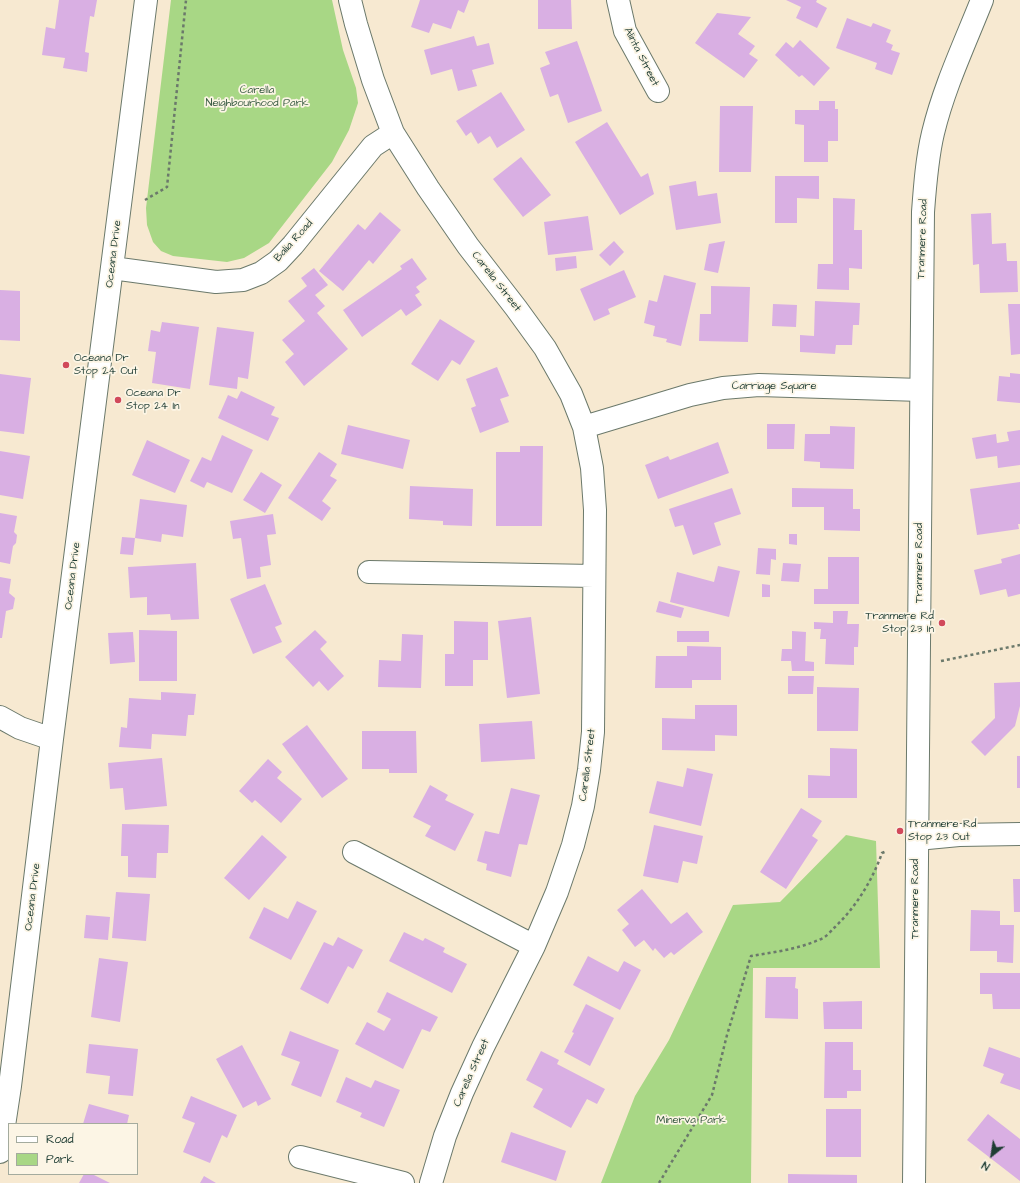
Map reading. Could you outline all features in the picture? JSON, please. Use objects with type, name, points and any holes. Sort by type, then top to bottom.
[{"type":"street","name":"Oceana Drive","points":[[0,1152],[12,1070],[52,740],[146,0]]},
{"type":"street","name":"Carella Street","points":[[350,0],[373,80],[393,133],[432,194],[468,246],[545,348],[571,394],[584,427],[592,468],[595,510],[593,732],[590,770],[583,806],[573,845],[557,892],[534,946],[483,1047],[462,1093],[445,1136],[431,1183]]},
{"type":"street","name":"Alinta Street","points":[[618,0],[625,31],[658,91]]},
{"type":"street","name":"Tranmere Road","points":[[914,1183],[923,212],[927,169],[933,132],[947,90],[982,0]]},
{"type":"street","name":"Balia Road","points":[[112,268],[216,282],[243,280],[261,273],[278,261],[293,245],[372,146],[393,133]]},
{"type":"street","name":"Carriage Square","points":[[584,427],[690,395],[723,388],[759,385],[921,390]]},
{"type":"street","points":[[369,572],[594,576]]},
{"type":"street","points":[[0,717],[20,728],[52,740]]},
{"type":"street","points":[[917,839],[959,835],[1020,834]]},
{"type":"street","points":[[354,852],[534,946]]},
{"type":"street","points":[[300,1157],[403,1183]]},
{"type":"path","points":[[142,201],[167,187],[186,0]]},
{"type":"path","points":[[919,666],[1020,645]]},
{"type":"path","points":[[659,1183],[712,1095],[727,1035],[751,956],[792,949],[824,938],[845,917],[860,898],[882,853],[887,851]]},
{"type":"green space","name":"Carella Neighbourhood Park","points":[[171,0],[332,0],[343,50],[356,88],[358,103],[349,130],[332,162],[269,243],[244,258],[227,262],[173,256],[161,251],[153,242],[147,225],[146,208]]},
{"type":"green space","name":"Minerva Park","points":[[846,835],[876,841],[880,968],[753,968],[751,1183],[601,1183],[635,1096],[669,1040],[733,905],[780,902]]},
{"type":"building","points":[[59,0],[97,0],[94,17],[90,16],[85,52],[89,53],[87,72],[63,68],[65,58],[42,55],[46,27],[55,29]]},
{"type":"building","points":[[420,0],[469,0],[464,13],[458,10],[451,29],[433,23],[429,33],[411,27]]},
{"type":"building","points":[[538,0],[571,0],[572,29],[538,29]]},
{"type":"building","points":[[786,0],[817,0],[816,2],[827,8],[817,28],[796,18],[801,7]]},
{"type":"building","points":[[717,13],[751,17],[738,34],[755,46],[749,54],[758,60],[744,78],[695,43]]},
{"type":"building","points":[[847,18],[871,27],[873,23],[891,30],[886,42],[893,45],[891,50],[900,53],[892,75],[875,69],[877,63],[836,48]]},
{"type":"building","points":[[474,36],[477,46],[489,43],[494,64],[472,70],[477,86],[458,91],[452,69],[431,75],[424,50]]},
{"type":"building","points":[[800,40],[830,68],[814,86],[802,75],[799,77],[775,55],[786,42],[793,48]]},
{"type":"building","points":[[577,41],[602,111],[568,123],[558,94],[550,97],[540,68],[550,64],[545,52]]},
{"type":"building","points":[[501,92],[525,130],[497,148],[490,136],[478,144],[471,132],[466,136],[456,121]]},
{"type":"building","points":[[819,101],[835,101],[835,109],[838,109],[838,141],[828,141],[828,162],[804,162],[804,125],[795,124],[795,110],[819,110]]},
{"type":"building","points":[[720,106],[753,106],[751,172],[719,172]]},
{"type":"building","points":[[607,122],[641,177],[648,173],[654,194],[620,215],[575,142]]},
{"type":"building","points":[[521,157],[551,195],[523,217],[493,179]]},
{"type":"building","points":[[775,176],[819,176],[819,199],[797,198],[797,223],[775,223]]},
{"type":"building","points":[[696,181],[698,196],[717,193],[721,223],[676,230],[669,186]]},
{"type":"building","points":[[833,198],[855,199],[854,230],[862,230],[862,269],[849,268],[849,290],[817,289],[818,264],[833,264]]},
{"type":"building","points":[[380,212],[401,230],[373,264],[369,260],[343,291],[319,271],[358,224],[365,230]]},
{"type":"building","points":[[991,213],[992,244],[1006,243],[1007,261],[1017,261],[1018,292],[980,293],[979,264],[973,265],[971,214]]},
{"type":"building","points":[[588,216],[593,250],[548,255],[544,222]]},
{"type":"building","points":[[614,241],[624,252],[610,266],[599,255]]},
{"type":"building","points":[[725,241],[718,273],[704,270],[709,244]]},
{"type":"building","points":[[576,256],[577,268],[556,271],[555,258]]},
{"type":"building","points":[[412,258],[427,279],[416,287],[420,292],[415,295],[422,305],[406,316],[401,309],[362,337],[343,310],[402,269],[400,266]]},
{"type":"building","points":[[314,268],[328,285],[315,295],[325,306],[317,313],[348,349],[304,386],[285,362],[294,354],[282,340],[305,321],[288,301],[307,286],[301,278]]},
{"type":"building","points":[[624,270],[636,297],[608,309],[610,314],[594,321],[580,289]]},
{"type":"building","points":[[664,275],[696,283],[681,346],[666,342],[667,339],[653,336],[655,326],[644,323],[649,300],[657,302]]},
{"type":"building","points":[[711,286],[750,287],[748,342],[699,341],[700,314],[711,314]]},
{"type":"building","points":[[0,290],[20,291],[20,341],[0,340]]},
{"type":"building","points":[[815,301],[860,303],[859,325],[853,325],[852,345],[836,345],[835,354],[800,352],[800,335],[814,336]]},
{"type":"building","points":[[773,304],[797,305],[796,327],[772,326]]},
{"type":"building","points":[[1008,304],[1020,304],[1020,354],[1011,355]]},
{"type":"building","points":[[440,319],[475,341],[460,365],[452,360],[438,381],[411,364]]},
{"type":"building","points":[[162,322],[199,327],[190,389],[152,383],[156,352],[148,351],[151,330],[160,332]]},
{"type":"building","points":[[217,327],[254,332],[248,379],[238,377],[237,389],[209,385]]},
{"type":"building","points":[[497,367],[509,396],[500,399],[509,422],[480,433],[471,408],[476,406],[466,379]]},
{"type":"building","points":[[1010,373],[1020,374],[1020,403],[997,401],[999,376],[1010,377]]},
{"type":"building","points":[[0,374],[31,378],[24,434],[0,431]]},
{"type":"building","points":[[241,391],[275,407],[271,415],[279,418],[268,441],[218,418],[228,395],[237,399]]},
{"type":"building","points":[[767,424],[795,424],[794,449],[767,449]]},
{"type":"building","points":[[348,425],[410,440],[403,469],[341,454]]},
{"type":"building","points":[[830,426],[855,427],[854,469],[820,468],[820,462],[804,461],[805,434],[830,434]]},
{"type":"building","points":[[1020,430],[1020,465],[998,468],[997,456],[976,459],[972,438],[996,434],[997,443],[1009,441],[1007,432]]},
{"type":"building","points":[[222,435],[253,450],[232,493],[207,482],[204,488],[190,481],[202,457],[211,461]]},
{"type":"building","points":[[147,440],[190,460],[175,493],[132,475]]},
{"type":"building","points":[[718,442],[729,473],[658,499],[645,465],[668,456],[670,460]]},
{"type":"building","points":[[520,446],[543,446],[542,526],[496,526],[496,452],[520,452]]},
{"type":"building","points":[[0,451],[30,456],[23,499],[0,495]]},
{"type":"building","points":[[319,452],[337,464],[330,476],[337,480],[322,501],[331,508],[322,521],[288,498]]},
{"type":"building","points":[[261,472],[282,485],[265,513],[243,500]]},
{"type":"building","points":[[1020,482],[1019,529],[977,535],[970,489]]},
{"type":"building","points":[[410,486],[473,489],[472,526],[443,525],[443,521],[409,519]]},
{"type":"building","points":[[732,488],[741,514],[714,523],[721,545],[693,555],[683,525],[675,527],[669,509]]},
{"type":"building","points":[[792,488],[853,489],[853,509],[860,509],[860,531],[824,530],[824,507],[792,507]]},
{"type":"building","points":[[140,499],[187,505],[183,537],[162,534],[161,542],[135,538]]},
{"type":"building","points":[[0,513],[17,516],[14,532],[17,535],[16,543],[13,546],[10,564],[0,562]]},
{"type":"building","points":[[273,514],[276,534],[267,535],[271,565],[260,567],[261,577],[247,579],[241,538],[233,539],[230,521]]},
{"type":"building","points":[[789,534],[797,534],[797,545],[789,544]]},
{"type":"building","points":[[122,537],[135,538],[133,555],[120,554]]},
{"type":"building","points":[[758,548],[776,549],[776,560],[771,559],[770,575],[756,574]]},
{"type":"building","points":[[1020,554],[1020,594],[1008,597],[1006,589],[980,595],[974,570],[1002,563],[1001,559]]},
{"type":"building","points":[[828,557],[859,557],[859,604],[814,604],[814,589],[828,589]]},
{"type":"building","points":[[196,563],[199,619],[171,620],[170,614],[147,615],[147,597],[130,598],[128,567]]},
{"type":"building","points":[[783,563],[801,564],[799,582],[781,581]]},
{"type":"building","points":[[718,566],[740,571],[729,617],[670,602],[677,572],[714,582]]},
{"type":"building","points":[[0,577],[11,579],[9,593],[15,598],[13,609],[6,611],[2,638],[0,638]]},
{"type":"building","points":[[265,584],[282,624],[275,627],[282,642],[253,654],[230,599]]},
{"type":"building","points":[[762,584],[770,585],[770,597],[762,597]]},
{"type":"building","points":[[659,601],[684,608],[681,618],[656,612]]},
{"type":"building","points":[[833,611],[848,611],[847,624],[859,624],[858,647],[854,647],[854,665],[825,664],[826,639],[820,639],[821,629],[814,629],[814,622],[833,623]]},
{"type":"building","points":[[531,617],[540,694],[507,698],[498,621]]},
{"type":"building","points":[[454,621],[488,622],[488,660],[473,660],[473,686],[445,686],[445,654],[454,654]]},
{"type":"building","points":[[139,630],[177,631],[177,681],[139,681]]},
{"type":"building","points":[[315,630],[327,642],[320,649],[344,676],[328,691],[319,681],[313,687],[285,657]]},
{"type":"building","points":[[677,631],[709,631],[709,642],[677,642]]},
{"type":"building","points":[[792,631],[806,632],[805,661],[814,662],[814,671],[792,671],[791,661],[781,661],[782,649],[792,649]]},
{"type":"building","points":[[133,632],[135,662],[110,664],[108,633]]},
{"type":"building","points":[[402,634],[423,635],[421,688],[378,687],[379,660],[401,661]]},
{"type":"building","points":[[687,646],[721,647],[721,680],[692,680],[692,688],[655,688],[656,656],[687,656]]},
{"type":"building","points":[[788,676],[814,676],[813,694],[788,694]]},
{"type":"building","points":[[1020,682],[1020,706],[1015,726],[985,756],[971,742],[995,718],[994,683]]},
{"type":"building","points":[[817,687],[859,688],[858,731],[817,731]]},
{"type":"building","points":[[161,692],[196,694],[194,715],[188,715],[186,736],[152,734],[151,749],[119,747],[121,727],[127,728],[129,698],[161,700]]},
{"type":"building","points":[[695,705],[737,705],[737,736],[715,735],[715,751],[662,750],[662,718],[695,719]]},
{"type":"building","points":[[532,721],[535,759],[481,762],[479,724]]},
{"type":"building","points":[[307,725],[348,779],[322,798],[282,744]]},
{"type":"building","points":[[362,731],[416,731],[417,773],[389,773],[389,769],[362,769]]},
{"type":"building","points":[[830,748],[857,749],[857,798],[808,798],[808,775],[830,776]]},
{"type":"building","points":[[1017,756],[1020,756],[1020,788],[1017,788]]},
{"type":"building","points":[[162,758],[167,806],[125,810],[123,788],[110,789],[108,763]]},
{"type":"building","points":[[268,759],[282,772],[277,778],[302,799],[281,823],[255,800],[252,803],[239,791]]},
{"type":"building","points":[[687,768],[713,774],[701,826],[649,813],[657,781],[683,787]]},
{"type":"building","points":[[430,785],[448,795],[445,800],[474,814],[455,851],[425,836],[431,826],[413,817]]},
{"type":"building","points":[[511,788],[540,795],[527,845],[519,844],[511,877],[486,870],[487,864],[477,861],[485,831],[499,834]]},
{"type":"building","points":[[801,808],[822,821],[812,836],[818,840],[786,889],[760,872]]},
{"type":"building","points":[[122,824],[169,825],[168,853],[157,853],[156,878],[128,877],[128,856],[121,856]]},
{"type":"building","points":[[654,825],[703,836],[697,864],[683,861],[678,883],[643,876]]},
{"type":"building","points":[[262,835],[287,857],[249,900],[224,878]]},
{"type":"building","points":[[1013,879],[1020,879],[1020,912],[1014,912]]},
{"type":"building","points":[[642,889],[671,924],[687,912],[703,932],[674,955],[671,952],[664,958],[655,948],[653,951],[644,940],[635,947],[622,930],[629,924],[617,910]]},
{"type":"building","points":[[116,892],[150,894],[146,941],[112,938]]},
{"type":"building","points":[[297,901],[317,911],[291,960],[249,938],[264,907],[288,919]]},
{"type":"building","points":[[971,910],[1000,911],[1000,925],[1014,925],[1013,963],[997,962],[997,951],[970,951]]},
{"type":"building","points":[[86,915],[110,917],[108,940],[84,938]]},
{"type":"building","points":[[404,932],[423,941],[425,938],[445,948],[443,952],[467,964],[452,993],[389,961]]},
{"type":"building","points":[[338,937],[363,950],[353,969],[348,966],[328,1004],[300,989],[324,942],[333,946]]},
{"type":"building","points":[[588,956],[618,972],[624,961],[641,970],[620,1010],[573,985]]},
{"type":"building","points":[[99,958],[128,962],[120,1022],[91,1017]]},
{"type":"building","points":[[980,973],[1020,973],[1020,1009],[993,1009],[992,994],[980,994]]},
{"type":"building","points":[[766,977],[796,977],[795,988],[798,989],[798,1019],[765,1018]]},
{"type":"building","points":[[387,992],[438,1017],[430,1032],[422,1029],[403,1069],[355,1044],[367,1022],[384,1031],[391,1019],[377,1012]]},
{"type":"building","points":[[862,1001],[862,1029],[824,1029],[823,1002]]},
{"type":"building","points":[[586,1004],[614,1018],[590,1066],[564,1052]]},
{"type":"building","points":[[290,1031],[339,1050],[321,1097],[291,1085],[300,1062],[281,1055]]},
{"type":"building","points":[[825,1042],[853,1042],[853,1070],[861,1070],[861,1091],[847,1091],[847,1098],[824,1098]]},
{"type":"building","points":[[89,1044],[138,1049],[133,1096],[108,1094],[110,1076],[86,1073]]},
{"type":"building","points":[[242,1045],[271,1099],[258,1106],[256,1101],[243,1108],[216,1059]]},
{"type":"building","points":[[989,1047],[1020,1058],[1020,1090],[1000,1083],[1004,1074],[983,1066]]},
{"type":"building","points":[[541,1051],[559,1060],[557,1064],[605,1089],[597,1104],[587,1099],[571,1128],[533,1107],[543,1089],[526,1080]]},
{"type":"building","points":[[346,1077],[371,1088],[375,1080],[400,1090],[384,1127],[360,1117],[362,1113],[336,1102]]},
{"type":"building","points":[[191,1096],[237,1115],[227,1138],[222,1135],[210,1163],[183,1152],[195,1123],[182,1118]]},
{"type":"building","points":[[89,1104],[129,1115],[127,1123],[83,1123]]},
{"type":"building","points":[[826,1109],[861,1109],[861,1157],[826,1157]]},
{"type":"building","points":[[988,1114],[1020,1139],[1020,1181],[967,1140]]},
{"type":"building","points":[[511,1132],[566,1151],[556,1181],[501,1162]]},
{"type":"building","points":[[788,1174],[857,1175],[857,1183],[788,1183]]},
{"type":"building","points":[[83,1175],[94,1175],[110,1183],[79,1183]]},
{"type":"building","points":[[204,1176],[216,1183],[200,1183]]},
{"type":"place","name":"Oceana Dr Stop 24 Out","points":[[66,365]]},
{"type":"place","name":"Oceana Dr Stop 24 In","points":[[118,400]]},
{"type":"place","name":"Tranmere Rd Stop 23 In","points":[[942,623]]},
{"type":"place","name":"Tranmere Rd Stop 23 Out","points":[[900,831]]}]
